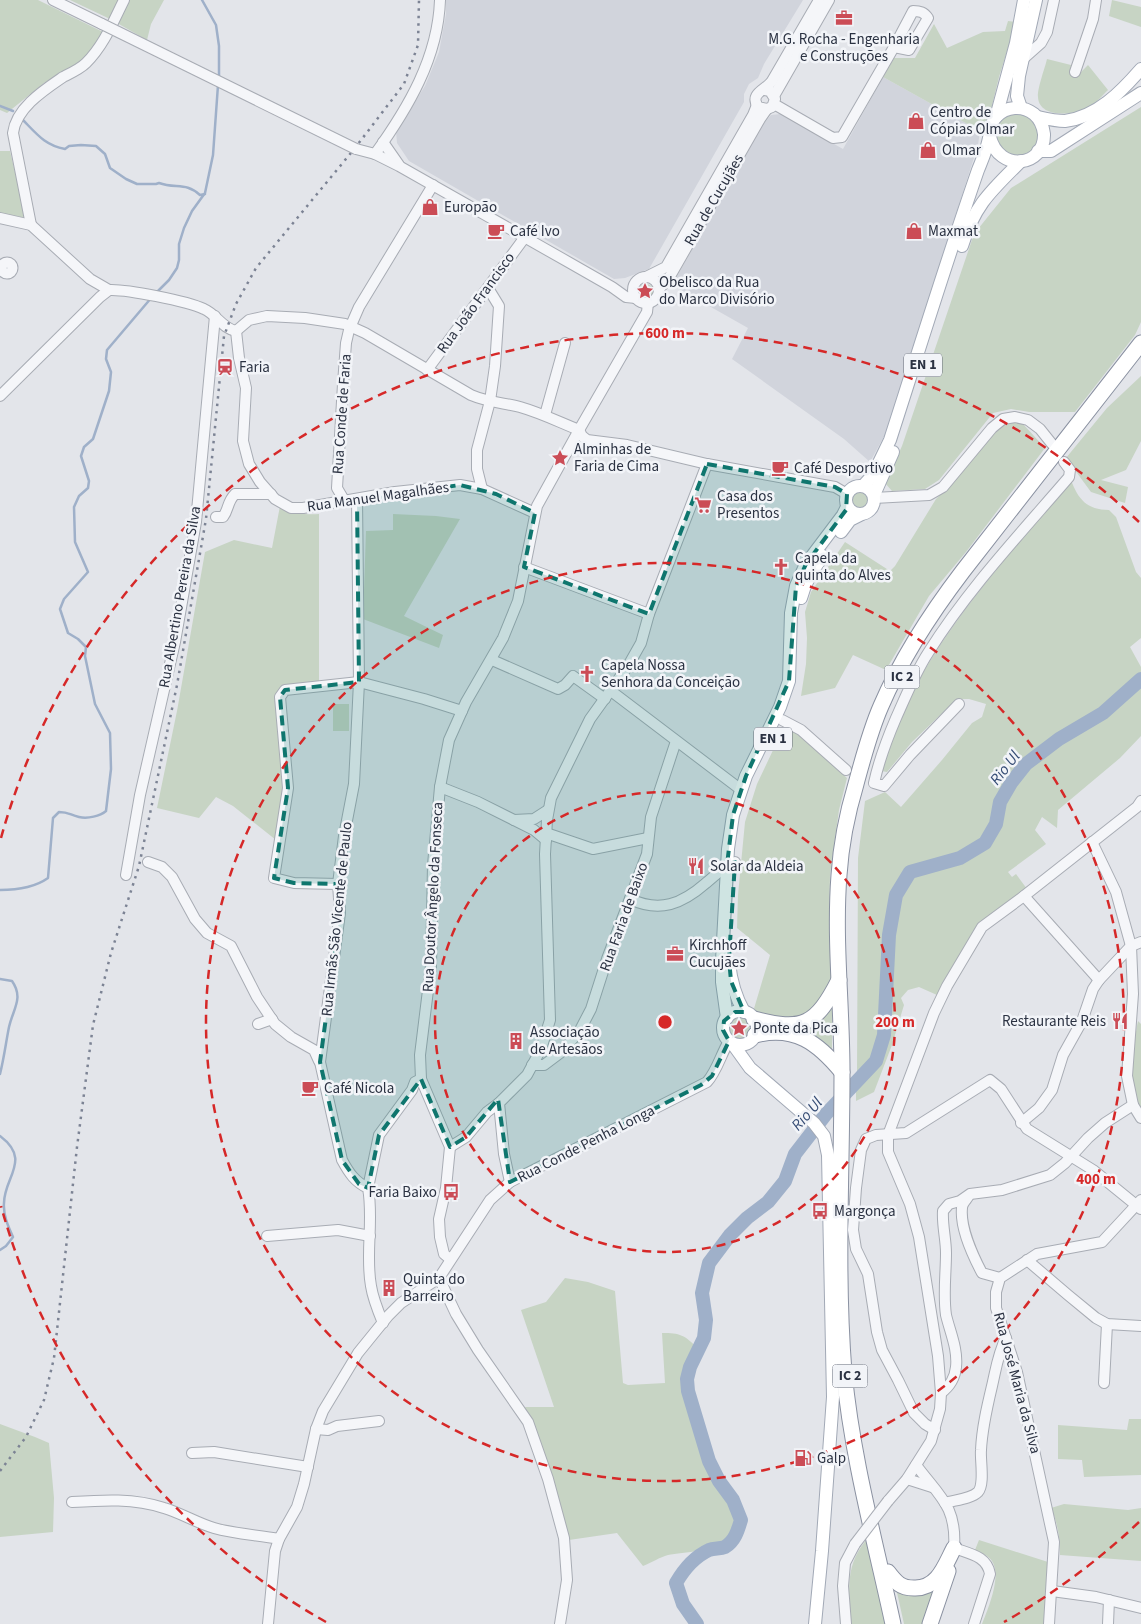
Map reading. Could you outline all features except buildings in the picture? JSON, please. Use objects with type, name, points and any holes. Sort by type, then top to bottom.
[{"type":"highway","name":"IC 2","points":[[844,1072],[838,906],[840,855],[844,830],[867,746],[880,708],[902,662],[936,606],[1141,343]]},
{"type":"highway","name":"IC 2","points":[[900,1624],[860,1445],[849,1374],[846,1311],[844,1072],[847,914],[851,835],[858,793],[868,757],[883,716],[899,681],[942,610],[1141,351]]},
{"type":"highway","points":[[749,1016],[783,1025],[801,1024],[810,1020],[821,1011],[840,979]]},
{"type":"highway","points":[[752,1038],[766,1032],[780,1032],[807,1039],[822,1049],[844,1072]]},
{"type":"highway","name":"IC 2","points":[[844,1123],[841,1311],[844,1374],[864,1494],[894,1624]]},
{"type":"highway","points":[[888,1572],[900,1585],[911,1588],[926,1587],[935,1581],[943,1571],[954,1548]]},
{"type":"highway","points":[[930,1624],[948,1573],[954,1548]]},
{"type":"main road","points":[[996,117],[1003,111],[1012,108],[1021,108],[1033,113],[1042,125],[1044,134],[1038,151],[1032,157],[1021,161],[1012,161],[997,153],[990,137],[990,128],[996,117],[1016,43],[1024,0]]},
{"type":"main road","points":[[1021,108],[1017,96],[1034,6]]},
{"type":"main road","points":[[1038,118],[1064,121],[1081,118],[1092,113],[1126,85],[1141,69]]},
{"type":"main road","points":[[1038,151],[1051,151],[1141,93]]},
{"type":"main road","name":"EN 1","points":[[745,1062],[756,1024],[736,998],[730,982],[730,835],[740,789],[780,707],[789,682],[792,605],[799,578],[806,564],[838,521],[854,488],[863,486],[873,475],[890,440],[962,216],[990,137]]},
{"type":"main road","name":"EN 1","points":[[815,1624],[822,1551],[832,1396],[828,1154],[822,1134],[805,1114],[750,1068],[723,1030],[727,1018],[722,982],[722,960],[731,864],[747,794],[792,700],[796,685],[799,662],[798,609],[804,588],[814,568],[850,520],[868,513],[873,507],[874,497],[898,442],[966,232],[986,196],[1021,161]]},
{"type":"main road","points":[[863,486],[871,490],[874,497]]},
{"type":"main road","points":[[847,500],[852,512],[860,515]]},
{"type":"main road","points":[[727,1018],[735,1012],[749,1016]]},
{"type":"main road","points":[[731,1042],[740,1045],[752,1038]]},
{"type":"street","points":[[53,0],[356,149],[375,154],[400,166],[525,236],[626,297],[636,298]]},
{"type":"street","points":[[30,225],[14,124],[40,94],[84,65],[100,47],[124,0]]},
{"type":"street","points":[[375,154],[412,96],[432,50],[439,16],[440,0]]},
{"type":"street","name":"Rua de Cucujães","points":[[646,277],[654,275],[666,267],[753,115],[756,96],[759,92],[765,90],[772,81],[819,0]]},
{"type":"street","name":"Rua de Cucujães","points":[[659,289],[669,278],[829,0]]},
{"type":"street","points":[[1023,60],[1041,43],[1047,32],[1054,0]]},
{"type":"street","points":[[1075,72],[1094,19],[1096,0]]},
{"type":"street","points":[[1034,6],[1050,17]]},
{"type":"street","points":[[771,103],[833,138],[842,137],[894,46]]},
{"type":"street","points":[[765,90],[770,91],[771,103]]},
{"type":"street","points":[[756,105],[761,109],[771,103]]},
{"type":"street","points":[[383,142],[400,166]]},
{"type":"street","name":"Rua Conde de Faria","points":[[344,500],[337,488],[346,351],[351,326],[359,307],[433,185]]},
{"type":"street","points":[[0,218],[30,225],[90,279],[109,290],[194,305],[215,316],[230,330],[236,331],[249,320],[275,316],[305,318],[351,326],[471,395],[545,415],[578,430],[587,440],[628,445],[707,464],[836,487],[847,500]]},
{"type":"street","name":"Rua João Francisco","points":[[427,370],[525,236]]},
{"type":"street","points":[[612,287],[624,287],[646,277],[656,282],[659,289],[656,299],[648,303],[642,303],[636,298],[633,291],[635,283]]},
{"type":"street","points":[[482,489],[477,469],[477,450],[490,401],[495,366],[499,306],[488,288]]},
{"type":"street","points":[[0,396],[109,290]]},
{"type":"street","name":"Rua Doutor Ângelo da Fonseca","points":[[450,1259],[444,1254],[440,1237],[439,1219],[446,1188],[450,1147],[421,1079],[420,1055],[431,966],[433,865],[440,787],[449,740],[462,711],[503,638],[518,602],[537,506],[578,430],[648,312],[648,303]]},
{"type":"street","name":"Rua Albertino Pereira da Silva","points":[[126,875],[140,795],[174,642],[196,522],[215,316]]},
{"type":"street","name":"Rua Manuel Magalhães","points":[[236,331],[239,358],[246,388],[243,441],[249,464],[270,494],[291,508],[327,505],[344,500],[395,492],[460,485],[482,489],[536,514]]},
{"type":"street","points":[[545,415],[564,343]]},
{"type":"street","points":[[874,497],[929,495],[942,487],[992,428],[1003,419],[1015,417],[1028,420],[1040,429],[1052,444]]},
{"type":"street","points":[[959,704],[910,755],[884,786],[874,783],[892,728],[908,690],[928,653],[977,585],[1068,477],[1070,470],[1064,462]]},
{"type":"street","points":[[450,1147],[466,1137],[487,1112],[499,1103],[527,1075],[541,1048],[550,1020],[546,837],[551,798],[590,719],[608,695],[640,643],[649,614],[707,464]]},
{"type":"street","points":[[216,517],[223,517],[228,511],[229,500],[235,494],[270,494]]},
{"type":"street","name":"Rua Irmãs São Vicente de Paulo","points":[[358,499],[358,682],[354,784],[344,836],[338,884],[340,913],[320,1062],[342,1160],[359,1184],[368,1188]]},
{"type":"street","points":[[524,567],[649,614]]},
{"type":"street","points":[[492,660],[558,689],[565,685],[573,676],[608,695],[676,741],[740,789]]},
{"type":"street","points":[[338,884],[294,883],[274,878],[288,788],[280,698],[286,690],[358,682],[462,711]]},
{"type":"street","points":[[782,720],[801,730],[846,770]]},
{"type":"street","name":"Rua Faria de Baixo","points":[[532,1065],[544,1065],[560,1053],[579,1032],[591,1009],[647,854],[651,817],[676,741]]},
{"type":"street","points":[[440,787],[478,802],[546,837],[593,849],[648,838]]},
{"type":"street","points":[[846,1624],[843,1586],[846,1563],[855,1544],[907,1479],[931,1441],[940,1409],[941,1393],[938,1356],[917,1229],[910,1204],[888,1152],[888,1135],[923,1040],[947,986],[982,927],[1137,807],[1141,801]]},
{"type":"street","points":[[510,819],[534,818],[548,810]]},
{"type":"street","points":[[1092,842],[1116,892],[1136,944],[1127,1076],[1133,1105],[1141,1118]]},
{"type":"street","points":[[148,862],[162,867],[172,877],[195,919],[207,933],[231,946],[257,997],[275,1024],[291,1037],[314,1050],[320,1062]]},
{"type":"street","points":[[630,899],[656,907],[668,905],[687,897],[731,864]]},
{"type":"street","points":[[1024,896],[1099,980]]},
{"type":"street","points":[[1021,1123],[1039,1108],[1052,1090],[1063,1055],[1082,1021],[1088,1001],[1099,980],[1136,944]]},
{"type":"street","points":[[258,1024],[272,1019]]},
{"type":"street","name":"Rua Conde Penha Longa","points":[[439,1278],[490,1200],[510,1182],[707,1082],[712,1076],[721,1054],[731,1042]]},
{"type":"street","points":[[383,1323],[370,1285],[371,1203],[368,1188],[379,1135],[412,1090],[415,1082],[421,1079]]},
{"type":"street","points":[[935,1430],[925,1424],[914,1413],[882,1350],[877,1332],[868,1274],[856,1249],[853,1230],[861,1150],[866,1139],[876,1135],[906,1133],[990,1080],[1001,1089],[1027,1130],[1093,1170],[1140,1205],[1102,1242],[1037,1254],[1000,1278],[982,1272],[973,1256],[965,1230],[962,1206],[970,1194]]},
{"type":"street","points":[[499,1103],[504,1154],[510,1182]]},
{"type":"street","points":[[941,1393],[948,1388],[956,1367],[955,1348],[946,1313],[944,1280],[946,1252],[942,1225],[943,1211],[949,1204],[960,1201],[970,1194],[1002,1190],[1050,1175],[1065,1164],[1105,1122],[1133,1105]]},
{"type":"street","points":[[267,1236],[338,1230],[370,1236]]},
{"type":"street","points":[[1027,1260],[1075,1301],[1107,1324],[1141,1326]]},
{"type":"street","points":[[268,1624],[273,1563],[279,1538],[297,1507],[316,1429],[323,1411],[346,1371],[383,1323],[401,1303],[439,1278],[466,1331],[502,1386],[523,1413],[531,1430],[548,1479],[564,1538],[567,1580],[560,1624]]},
{"type":"street","name":"Rua José Maria da Silva","points":[[1000,1278],[996,1292],[996,1308],[1017,1372],[1054,1542],[1049,1624]]},
{"type":"street","points":[[1104,1383],[1107,1324]]},
{"type":"street","points":[[946,1503],[971,1496],[980,1489],[982,1478],[980,1451],[984,1421],[1000,1349],[1006,1338]]},
{"type":"street","points":[[316,1429],[328,1430],[337,1426],[379,1421]]},
{"type":"street","points":[[192,1453],[214,1452],[308,1467]]},
{"type":"street","points":[[916,1465],[946,1503],[954,1526],[954,1548],[978,1557],[985,1561],[989,1567],[990,1574],[974,1624]]},
{"type":"street","points":[[907,1479],[932,1487]]},
{"type":"street","points":[[72,1502],[137,1501],[162,1507],[212,1528],[279,1538]]},
{"type":"street","points":[[1052,1591],[1096,1597],[1141,1608]]},
{"type":"street","points":[[1108,1624],[1109,1600]]},
{"type":"highlighted area","points":[[707,464],[835,487],[847,494],[846,510],[806,564],[796,586],[789,681],[746,776],[733,815],[727,865],[735,862],[729,959],[731,981],[744,1012],[735,1012],[724,1021],[723,1030],[729,1041],[712,1076],[701,1085],[510,1182],[498,1099],[466,1137],[450,1147],[421,1079],[379,1135],[368,1188],[359,1184],[342,1160],[320,1062],[340,913],[338,884],[294,883],[274,878],[288,788],[280,697],[285,690],[359,682],[357,499],[460,485],[496,494],[535,513],[524,567],[649,614]]},
{"type":"shaded area","points":[[446,0],[803,0],[764,64],[758,78],[749,84],[744,94],[744,102],[649,269],[625,278],[614,279],[409,161],[397,143],[396,131],[425,86],[439,52],[446,14]]},
{"type":"shaded area","points":[[883,77],[980,131],[978,145],[887,431],[870,462],[844,439],[732,359],[748,328],[672,285],[761,127],[771,115],[781,114],[843,149]]},
{"type":"green space","points":[[0,0],[38,0],[103,32],[91,52],[75,65],[44,83],[7,113],[0,110]]},
{"type":"green space","points":[[70,0],[120,0],[110,19]]},
{"type":"green space","points":[[128,0],[164,0],[151,24],[147,40],[117,23]]},
{"type":"green space","points":[[1112,0],[1141,7],[1141,27],[1109,16]]},
{"type":"green space","points":[[1008,21],[1016,22],[999,77],[987,126],[980,131],[883,77],[894,58],[915,58],[934,24],[947,48],[983,32],[1005,31]]},
{"type":"green space","points":[[1047,59],[1071,65],[1070,74],[1078,75],[1088,65],[1108,90],[1088,108],[1082,110],[1058,113],[1044,109],[1040,104],[1038,93]]},
{"type":"green space","points":[[1141,107],[1141,322],[1135,335],[1075,412],[1029,412],[1011,409],[993,413],[939,480],[925,489],[892,491],[885,483],[902,446],[974,234],[1011,188]]},
{"type":"green space","points":[[1017,112],[1029,116],[1035,122],[1039,134],[1035,146],[1029,152],[1017,156],[1005,152],[999,146],[995,134],[999,122],[1005,116]]},
{"type":"green space","points":[[0,151],[10,151],[26,218],[0,213]]},
{"type":"green space","points":[[643,284],[649,284],[654,289],[652,298],[643,300],[638,295],[638,289]]},
{"type":"green space","points":[[1141,376],[1141,441],[1126,470],[1101,480],[1128,487],[1125,503],[1091,492],[1066,458],[1107,408]]},
{"type":"green space","points":[[1008,421],[1023,424],[1045,448],[966,552],[929,596],[886,670],[853,655],[835,688],[801,696],[806,664],[805,612],[811,592],[845,542],[890,571],[895,566],[936,499],[995,430]]},
{"type":"green space","points":[[1071,480],[1084,502],[1095,508],[1109,510],[1116,517],[1136,572],[1141,578],[1141,638],[1130,647],[1141,667],[1141,674],[1101,710],[1068,729],[1025,760],[997,799],[992,822],[978,843],[955,855],[908,869],[893,894],[888,922],[880,1042],[872,1060],[857,1076],[858,858],[865,801],[885,792],[901,807],[972,723],[982,717],[986,704],[969,699],[957,699],[912,742],[887,772],[881,771],[909,699],[937,650],[973,599]]},
{"type":"green space","points":[[860,492],[866,495],[869,501],[866,507],[860,510],[854,507],[851,501],[854,495]]},
{"type":"green space","points":[[280,506],[299,513],[319,514],[319,681],[283,686],[284,794],[276,840],[233,806],[216,797],[199,818],[157,808],[177,711],[205,552],[234,540],[272,548]]},
{"type":"green space","points":[[393,514],[460,519],[404,616],[443,635],[439,648],[363,619],[366,531],[393,530]]},
{"type":"green space","points":[[1141,683],[1141,736],[1120,758],[1058,810],[1057,828],[1042,817],[1035,830],[1046,844],[1008,872],[1012,877],[1016,874],[1027,889],[987,917],[973,933],[937,995],[919,987],[908,990],[901,998],[904,1005],[892,1045],[874,1092],[856,1101],[856,1085],[877,1061],[885,1038],[888,1017],[893,924],[902,890],[911,876],[918,872],[939,868],[959,861],[986,845],[999,820],[1003,801],[1025,769],[1043,753],[1116,708]]},
{"type":"green space","points":[[333,704],[349,704],[349,731],[333,731]]},
{"type":"green space","points":[[784,727],[792,728],[847,778],[839,810],[830,875],[829,934],[832,980],[829,991],[801,1020],[767,1019],[753,1012],[770,955],[737,928],[745,822],[757,784]]},
{"type":"green space","points":[[832,1004],[832,1055],[796,1030]]},
{"type":"green space","points":[[740,1018],[748,1021],[751,1029],[748,1037],[740,1040],[732,1037],[729,1029],[732,1021]]},
{"type":"green space","points":[[1138,1021],[1141,1024],[1141,1108],[1134,1088],[1132,1065]]},
{"type":"green space","points":[[565,1278],[588,1282],[615,1291],[623,1383],[628,1385],[665,1383],[662,1333],[682,1336],[697,1348],[688,1364],[684,1378],[688,1403],[708,1467],[739,1520],[735,1531],[728,1541],[708,1549],[668,1555],[643,1566],[617,1533],[569,1540],[525,1407],[554,1407],[521,1310],[546,1302]]},
{"type":"green space","points":[[1129,1419],[1141,1419],[1141,1475],[1084,1477],[1082,1460],[1058,1459],[1058,1425],[1127,1430]]},
{"type":"green space","points":[[0,1424],[49,1443],[54,1498],[53,1532],[0,1537]]},
{"type":"green space","points":[[1064,1504],[1128,1510],[1141,1508],[1141,1561],[1060,1555],[1058,1531],[1051,1508]]},
{"type":"green space","points":[[869,1537],[888,1624],[851,1624],[849,1589],[852,1567],[855,1557]]},
{"type":"green space","points":[[979,1540],[1048,1562],[1044,1624],[982,1624],[988,1610],[996,1575],[991,1559],[975,1550]]},
{"type":"green space","points":[[940,1583],[927,1624],[904,1624],[896,1588]]},
{"type":"waterway","points":[[202,0],[216,25],[219,46],[219,77]]},
{"type":"waterway","points":[[156,293],[169,280],[177,268],[179,244],[184,228],[192,211],[205,193],[213,155],[218,85]]},
{"type":"waterway","points":[[0,106],[13,111]]},
{"type":"waterway","points":[[21,118],[51,145],[65,149],[69,146],[96,146],[105,154],[110,168],[137,184],[159,183],[190,188],[200,195],[205,194]]},
{"type":"waterway","points":[[0,890],[25,888],[48,878],[53,818],[59,812],[86,818],[97,816],[106,811],[111,769],[110,733],[95,704],[85,656],[86,647],[68,633],[60,609],[64,599],[88,572],[75,542],[74,507],[79,496],[88,488],[89,481],[81,456],[84,447],[93,439],[109,391],[111,372],[106,359],[107,350],[152,297]]},
{"type":"waterway","name":"Rio Ul","points":[[697,1624],[683,1604],[676,1583],[686,1568],[699,1556],[709,1550],[723,1548],[728,1545],[736,1535],[741,1520],[733,1500],[719,1481],[709,1461],[688,1391],[687,1379],[690,1367],[704,1338],[706,1320],[702,1293],[709,1263],[730,1235],[747,1218],[768,1202],[785,1181],[795,1154],[826,1114],[876,1061],[884,1035],[889,935],[896,895],[910,872],[960,858],[985,843],[996,824],[1000,802],[1011,783],[1026,764],[1059,739],[1103,713],[1141,679]]},
{"type":"waterway","points":[[0,979],[12,981],[17,993],[0,1074]]},
{"type":"waterway","points":[[0,1136],[14,1153],[15,1161],[4,1203],[5,1216],[13,1237],[0,1250]]},
{"type":"railway","points":[[0,1471],[26,1437],[44,1400],[54,1358],[77,1147],[93,1025],[111,953],[139,866],[177,685],[206,519],[224,336],[236,304],[256,268],[355,148],[404,84],[418,45],[419,0]]},
{"type":"place","name":"M.G. Rocha - Engenharia e Construções","points":[[844,18]]},
{"type":"place","name":"Centro de Cópias Olmar","points":[[916,121]]},
{"type":"place","name":"Olmar","points":[[928,150]]},
{"type":"place","name":"Europão","points":[[430,207]]},
{"type":"place","name":"Café Ivo","points":[[496,231]]},
{"type":"place","name":"Maxmat","points":[[914,231]]},
{"type":"place","name":"Obelisco da Rua do Marco Divisório","points":[[645,291]]},
{"type":"place","name":"Faria","points":[[225,367]]},
{"type":"place","name":"Alminhas de Faria de Cima","points":[[560,458]]},
{"type":"place","name":"Café Desportivo","points":[[780,468]]},
{"type":"place","name":"Casa dos Presentos","points":[[703,505]]},
{"type":"place","name":"Capela da quinta do Alves","points":[[781,567]]},
{"type":"place","name":"Capela Nossa Senhora da Conceição","points":[[587,674]]},
{"type":"place","name":"Solar da Aldeia","points":[[696,866]]},
{"type":"place","name":"Kirchhoff Cucujães","points":[[675,954]]},
{"type":"place","name":"Restaurante Reis","points":[[1120,1021]]},
{"type":"place","name":"Ponte da Pica","points":[[739,1028]]},
{"type":"place","name":"Associação de Artesãos","points":[[516,1041]]},
{"type":"place","name":"Café Nicola","points":[[310,1088]]},
{"type":"place","name":"Faria Baixo","points":[[451,1192]]},
{"type":"place","name":"Margonça","points":[[820,1211]]},
{"type":"place","name":"Quinta do Barreiro","points":[[389,1288]]},
{"type":"place","name":"Galp","points":[[803,1458]]}]
